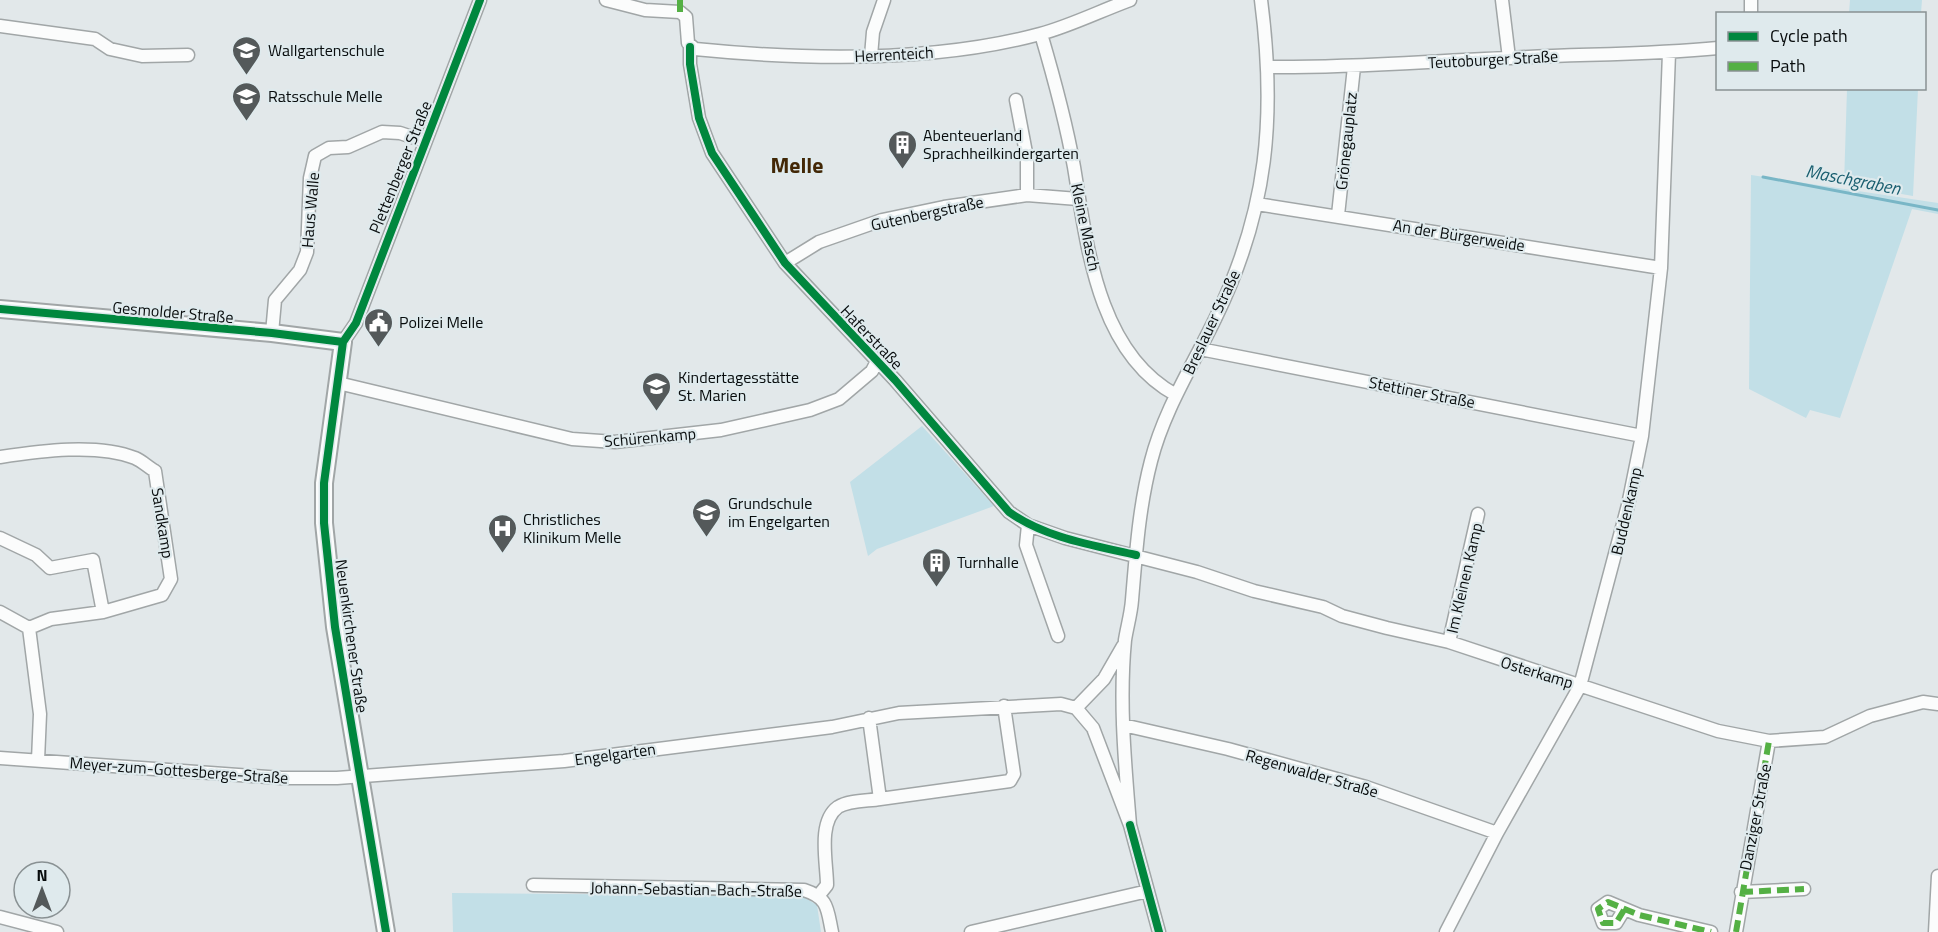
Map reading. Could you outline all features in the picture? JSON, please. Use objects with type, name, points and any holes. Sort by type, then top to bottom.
[{"type":"main road","name":"Gesmolder Straße","points":[[0,309],[272,333],[343,342]]},
{"type":"main road","name":"Neuenkirchener Straße","points":[[343,342],[324,483],[324,524],[332,602],[386,932]]},
{"type":"street","name":"Plettenberger Straße","points":[[343,342],[356,323],[480,0]]},
{"type":"street","points":[[606,0],[645,10],[680,6],[686,17],[690,47]]},
{"type":"street","points":[[871,56],[873,32],[884,0]]},
{"type":"street","name":"Herrenteich","points":[[690,47],[711,51],[871,56],[926,54],[1041,34],[1130,0]]},
{"type":"street","name":"Breslauer Straße","points":[[1076,708],[1104,679],[1118,658],[1125,639],[1131,610],[1138,518],[1151,461],[1176,395],[1200,349],[1240,259],[1257,204],[1268,146],[1268,68],[1261,0]]},
{"type":"street","points":[[1502,0],[1509,58]]},
{"type":"street","points":[[0,26],[95,39],[110,49],[142,56],[188,55]]},
{"type":"street","name":"Kleine Masch","points":[[1041,34],[1061,107],[1096,279],[1113,324],[1139,368],[1155,384],[1176,395]]},
{"type":"street","name":"Haferstraße","points":[[690,47],[690,64],[699,118],[712,153],[785,263],[876,363],[895,380],[1009,512],[1028,525],[1065,538],[1136,555]]},
{"type":"street","name":"Teutoburger Straße","points":[[1268,68],[1354,67],[1509,58],[1668,53],[1716,48]]},
{"type":"street","name":"Buddenkamp","points":[[1446,932],[1497,834],[1580,686],[1628,505],[1642,436],[1661,268],[1668,53]]},
{"type":"street","name":"Grönegauplatz","points":[[1338,215],[1354,67]]},
{"type":"street","points":[[1016,100],[1027,158],[1027,195]]},
{"type":"street","name":"Haus Walle","points":[[272,333],[275,300],[300,270],[307,252],[308,203],[315,156],[329,148],[348,147],[382,132],[400,133],[424,141]]},
{"type":"street","name":"Gutenbergstraße","points":[[785,263],[819,242],[882,220],[944,207],[1027,195],[1078,198]]},
{"type":"street","name":"An der Bürgerweide","points":[[1257,204],[1338,215],[1661,268]]},
{"type":"street","name":"Stettiner Straße","points":[[1200,349],[1642,436]]},
{"type":"street","name":"Schürenkamp","points":[[338,383],[572,439],[615,442],[721,430],[810,410],[838,399],[872,371],[876,363]]},
{"type":"street","name":"Sandkamp","points":[[0,457],[72,449],[91,450],[134,458],[155,471],[171,579],[162,595],[103,612],[51,619],[29,628]]},
{"type":"street","name":"Im Kleinen Kamp","points":[[1449,642],[1478,514]]},
{"type":"street","points":[[1028,525],[1026,545],[1058,636]]},
{"type":"street","points":[[0,538],[36,555],[50,568],[93,560],[103,612]]},
{"type":"street","name":"Osterkamp","points":[[1136,555],[1244,589],[1274,594],[1323,607],[1342,616],[1449,642],[1718,731],[1769,741],[1825,737],[1870,716],[1923,702],[1938,704]]},
{"type":"street","points":[[0,612],[29,628],[40,714],[38,760]]},
{"type":"street","name":"Breslauer Straße","points":[[1125,639],[1123,725],[1130,825]]},
{"type":"street","name":"Engelgarten","points":[[359,776],[564,761],[832,727],[899,712],[1061,704],[1076,708]]},
{"type":"street","points":[[819,895],[827,885],[826,830],[830,816],[839,807],[1010,781],[1014,774],[1004,706]]},
{"type":"street","points":[[1076,708],[1093,729],[1130,825],[1159,932]]},
{"type":"street","points":[[869,718],[880,799]]},
{"type":"street","name":"Regenwalder Straße","points":[[1123,725],[1228,749],[1366,787],[1497,834]]},
{"type":"street","name":"Danziger Straße","points":[[1736,932],[1741,892],[1769,741]]},
{"type":"street","name":"Meyer-zum-Gottesberge-Straße","points":[[0,758],[282,778],[359,776]]},
{"type":"street","points":[[1935,932],[1938,876]]},
{"type":"street","name":"Johann-Sebastian-Bach-Straße","points":[[533,885],[804,890],[819,895],[825,903],[832,932]]},
{"type":"street","name":"Danziger Straße","points":[[1741,892],[1804,889]]},
{"type":"street","points":[[971,932],[1148,891]]},
{"type":"street","points":[[1624,910],[1711,932]]},
{"type":"street","points":[[0,917],[57,932]]},
{"type":"shaded area","points":[[1850,0],[1922,0],[1921,12],[1849,12]]},
{"type":"shaded area","points":[[1847,90],[1918,90],[1913,196],[1844,184]]},
{"type":"shaded area","points":[[1751,175],[1938,203],[1938,214],[1912,209],[1840,418],[1810,410],[1806,418],[1749,389]]},
{"type":"shaded area","points":[[922,426],[994,506],[877,549],[868,556],[850,482]]},
{"type":"shaded area","points":[[452,893],[802,896],[817,905],[821,932],[453,932]]},
{"type":"waterway","name":"Maschgraben","points":[[1763,177],[1938,210]]},
{"type":"marked path","points":[[680,0],[680,12]]},
{"type":"marked path","points":[[1736,932],[1769,741]]},
{"type":"marked path","points":[[1741,892],[1804,889]]},
{"type":"marked path","points":[[1624,910],[1616,923],[1603,923],[1598,909],[1608,902],[1639,915],[1711,932]]},
{"type":"cycle path","points":[[386,932],[335,627],[324,523],[324,483],[343,342],[356,323],[480,0]]},
{"type":"cycle path","points":[[690,47],[690,64],[699,118],[712,153],[785,263],[895,380],[1009,512],[1023,521],[1054,534],[1136,555]]},
{"type":"cycle path","points":[[0,309],[272,333],[343,342]]},
{"type":"cycle path","points":[[1130,825],[1159,932]]},
{"type":"place","name":"Wallgartenschule","points":[[247,76]]},
{"type":"place","name":"Ratsschule Melle","points":[[247,122]]},
{"type":"place","name":"Abenteuerland Sprachheilkindergarten","points":[[902,170]]},
{"type":"place","name":"Polizei Melle","points":[[378,348]]},
{"type":"place","name":"Kindertagesstätte St. Marien","points":[[657,412]]},
{"type":"place","name":"Grundschule im Engelgarten","points":[[707,538]]},
{"type":"place","name":"Christliches Klinikum Melle","points":[[502,554]]},
{"type":"place","name":"Turnhalle","points":[[936,588]]},
{"type":"district","name":"Melle","points":[[797,165]]}]
